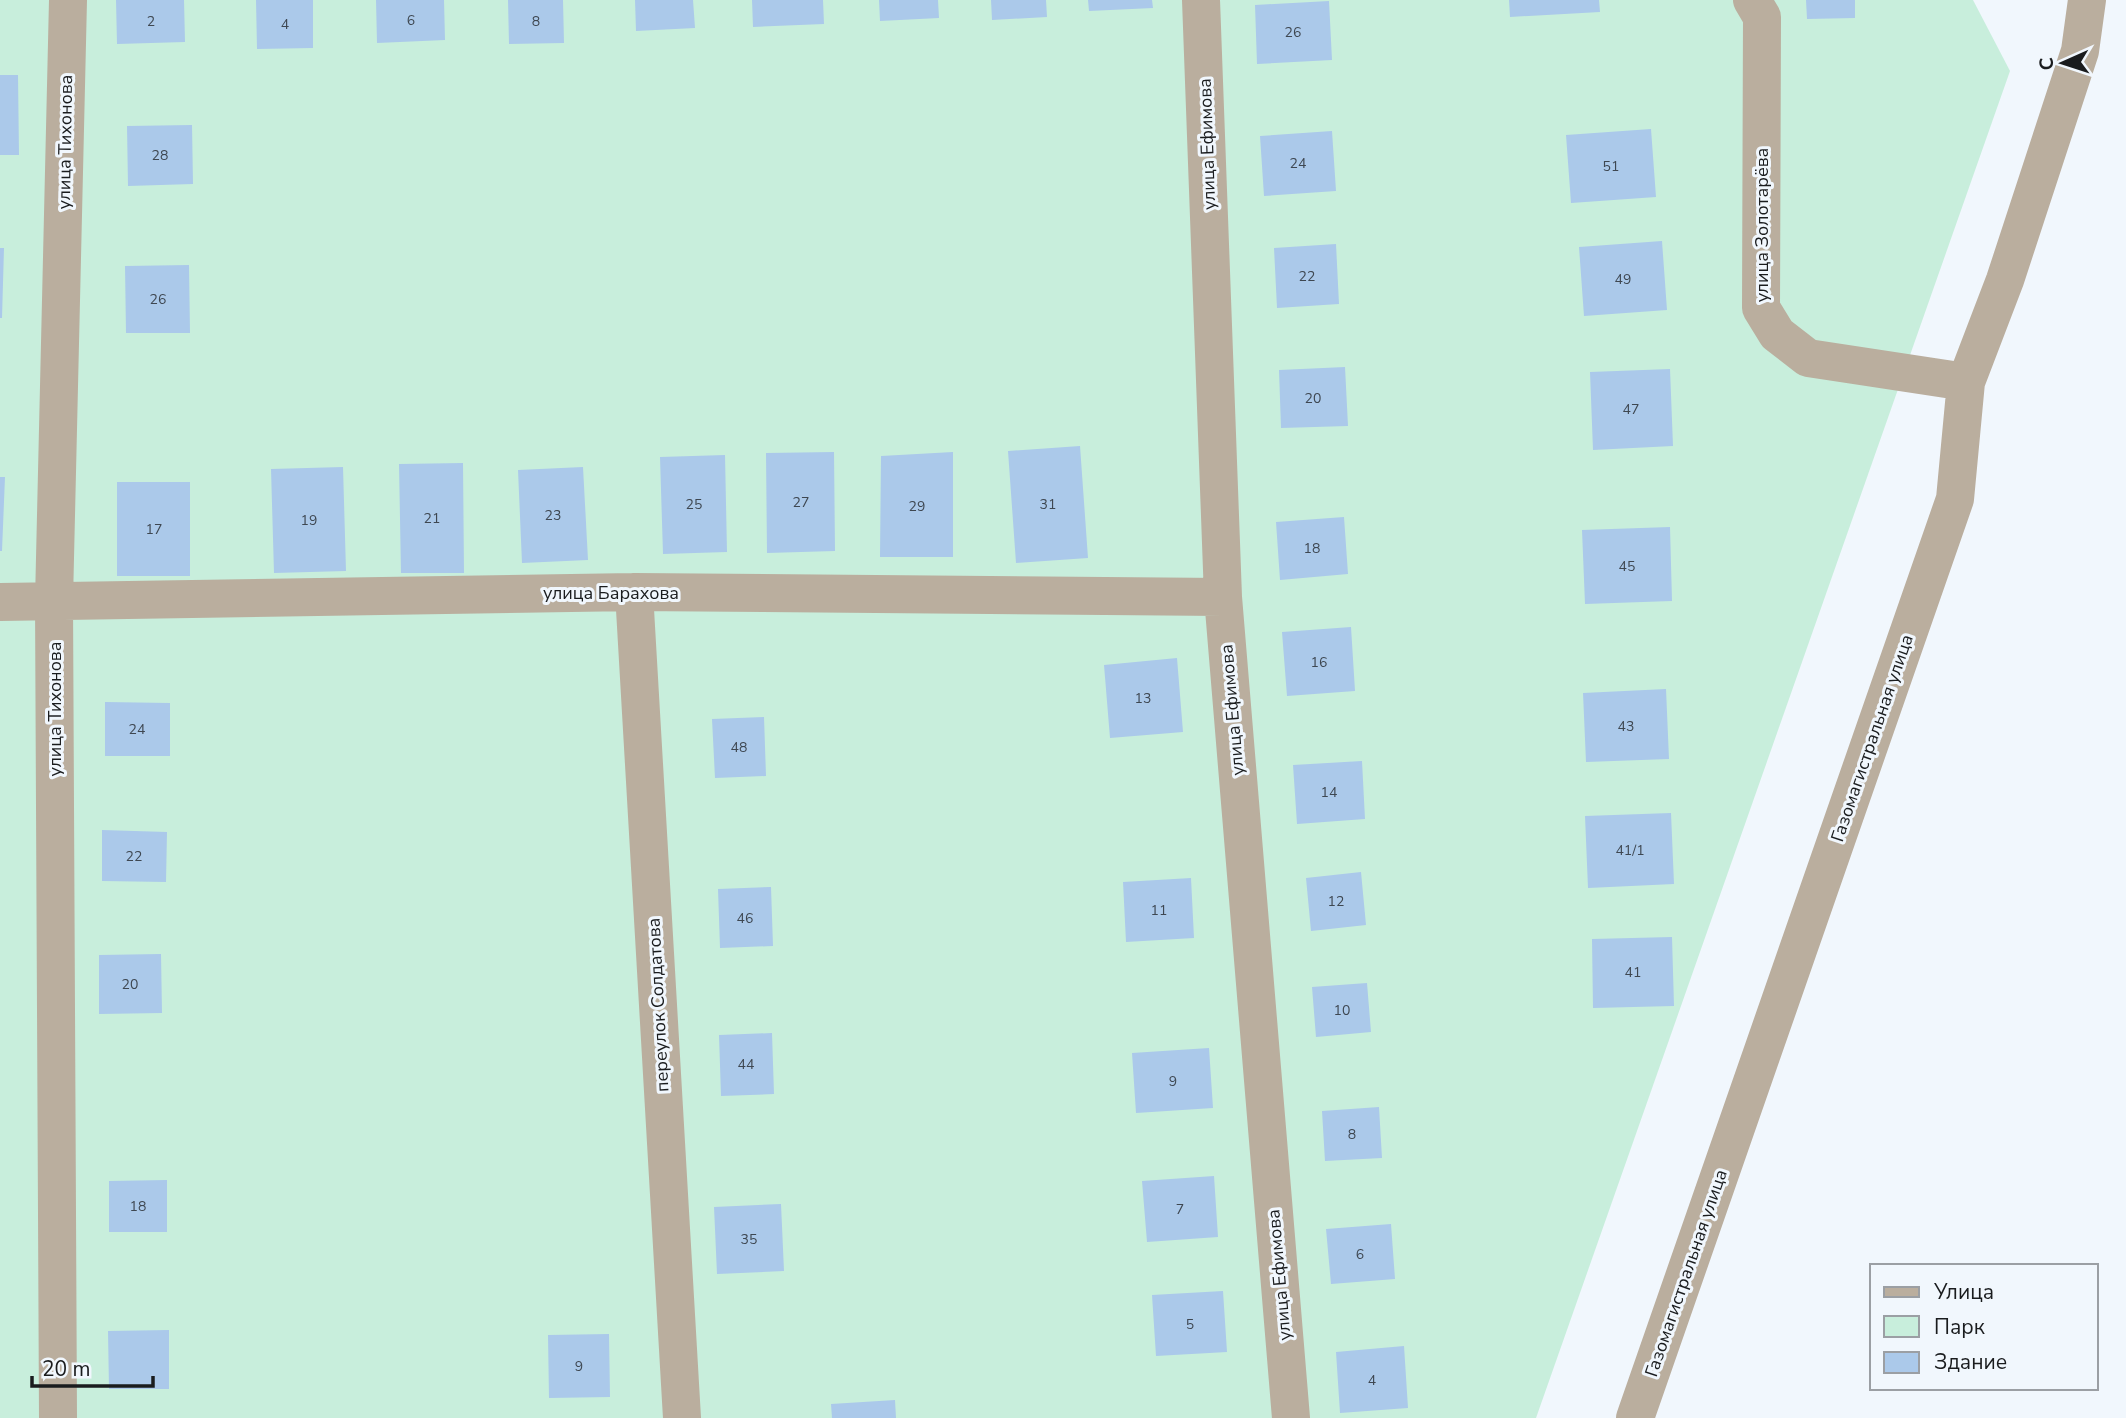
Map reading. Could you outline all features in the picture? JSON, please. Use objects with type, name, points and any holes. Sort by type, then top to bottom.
[{"type":"street","name":"улица Тихонова","points":[[58,1418],[54,601],[68,0]]},
{"type":"street","name":"улица Ефимова","points":[[1201,0],[1223,597],[1291,1418]]},
{"type":"street","name":"улица Золотарёва","points":[[1752,0],[1762,18],[1760,308],[1777,334],[1808,358],[1966,382]]},
{"type":"street","name":"Газомагистральная улица","points":[[1635,1418],[1955,499],[1966,382],[2005,280],[2080,51],[2087,0]]},
{"type":"street","name":"улица Барахова","points":[[0,602],[634,592],[1223,597]]},
{"type":"street","name":"переулок Солдатова","points":[[634,592],[682,1418]]},
{"type":"green space","points":[[0,0],[1973,0],[2010,71],[1536,1418],[0,1418]]},
{"type":"building","points":[[116,0],[184,0],[185,42],[117,44]]},
{"type":"building","points":[[256,0],[313,0],[313,48],[257,49]]},
{"type":"building","points":[[376,0],[444,0],[445,40],[377,43]]},
{"type":"building","points":[[508,0],[563,0],[564,43],[509,44]]},
{"type":"building","points":[[635,0],[693,0],[695,28],[636,31]]},
{"type":"building","points":[[752,0],[823,0],[824,24],[753,27]]},
{"type":"building","points":[[879,0],[938,0],[939,18],[880,21]]},
{"type":"building","points":[[991,0],[1046,0],[1047,17],[992,20]]},
{"type":"building","points":[[1088,0],[1152,0],[1153,8],[1089,11]]},
{"type":"building","points":[[1509,0],[1599,0],[1600,12],[1510,17]]},
{"type":"building","points":[[1806,0],[1855,0],[1855,18],[1807,19]]},
{"type":"building","points":[[1329,1],[1332,60],[1257,64],[1255,5]]},
{"type":"building","points":[[0,75],[18,75],[19,155],[0,155]]},
{"type":"building","points":[[192,125],[193,184],[128,186],[127,126]]},
{"type":"building","points":[[1651,129],[1656,197],[1571,203],[1566,135]]},
{"type":"building","points":[[1332,131],[1336,191],[1264,196],[1260,136]]},
{"type":"building","points":[[1662,241],[1667,310],[1584,316],[1579,247]]},
{"type":"building","points":[[1336,244],[1339,304],[1277,308],[1274,248]]},
{"type":"building","points":[[0,248],[4,248],[2,318],[0,318]]},
{"type":"building","points":[[189,265],[190,333],[126,333],[125,266]]},
{"type":"building","points":[[1345,367],[1348,426],[1281,428],[1279,370]]},
{"type":"building","points":[[1670,369],[1673,446],[1593,450],[1590,372]]},
{"type":"building","points":[[1080,446],[1088,558],[1016,563],[1008,451]]},
{"type":"building","points":[[834,452],[835,551],[767,553],[766,453]]},
{"type":"building","points":[[953,452],[953,557],[880,557],[881,456]]},
{"type":"building","points":[[725,455],[727,552],[663,554],[660,457]]},
{"type":"building","points":[[463,463],[464,573],[401,573],[399,464]]},
{"type":"building","points":[[343,467],[346,571],[274,573],[271,469]]},
{"type":"building","points":[[583,467],[588,560],[522,563],[518,470]]},
{"type":"building","points":[[0,477],[5,477],[2,551],[0,551]]},
{"type":"building","points":[[117,482],[190,482],[190,576],[117,576]]},
{"type":"building","points":[[1344,517],[1348,574],[1280,580],[1276,522]]},
{"type":"building","points":[[1670,527],[1672,601],[1585,604],[1582,530]]},
{"type":"building","points":[[1351,627],[1355,691],[1287,696],[1282,632]]},
{"type":"building","points":[[1177,658],[1183,732],[1110,738],[1104,665]]},
{"type":"building","points":[[1666,689],[1669,759],[1586,762],[1583,693]]},
{"type":"building","points":[[105,702],[170,703],[170,756],[105,756]]},
{"type":"building","points":[[764,717],[766,776],[715,778],[712,719]]},
{"type":"building","points":[[1362,761],[1365,819],[1297,824],[1293,765]]},
{"type":"building","points":[[1671,813],[1674,884],[1588,888],[1585,816]]},
{"type":"building","points":[[102,830],[167,832],[166,882],[102,881]]},
{"type":"building","points":[[1361,872],[1366,925],[1311,931],[1306,878]]},
{"type":"building","points":[[1191,878],[1194,938],[1126,942],[1123,882]]},
{"type":"building","points":[[771,887],[773,946],[720,948],[718,889]]},
{"type":"building","points":[[1672,937],[1674,1006],[1593,1008],[1592,939]]},
{"type":"building","points":[[161,954],[162,1013],[99,1014],[99,955]]},
{"type":"building","points":[[1367,983],[1371,1032],[1316,1037],[1312,987]]},
{"type":"building","points":[[772,1033],[774,1094],[721,1096],[719,1035]]},
{"type":"building","points":[[1209,1048],[1213,1108],[1136,1113],[1132,1053]]},
{"type":"building","points":[[1379,1107],[1382,1158],[1325,1161],[1322,1111]]},
{"type":"building","points":[[1214,1176],[1218,1237],[1147,1242],[1142,1181]]},
{"type":"building","points":[[167,1180],[167,1232],[109,1232],[109,1181]]},
{"type":"building","points":[[781,1204],[784,1271],[717,1274],[714,1207]]},
{"type":"building","points":[[1391,1224],[1395,1279],[1331,1284],[1326,1229]]},
{"type":"building","points":[[1223,1291],[1227,1352],[1156,1356],[1152,1295]]},
{"type":"building","points":[[169,1330],[169,1389],[109,1389],[108,1331]]},
{"type":"building","points":[[609,1334],[610,1397],[549,1398],[548,1335]]},
{"type":"building","points":[[1404,1346],[1408,1408],[1340,1413],[1336,1352]]},
{"type":"building","points":[[895,1400],[896,1418],[832,1418],[831,1404]]}]
